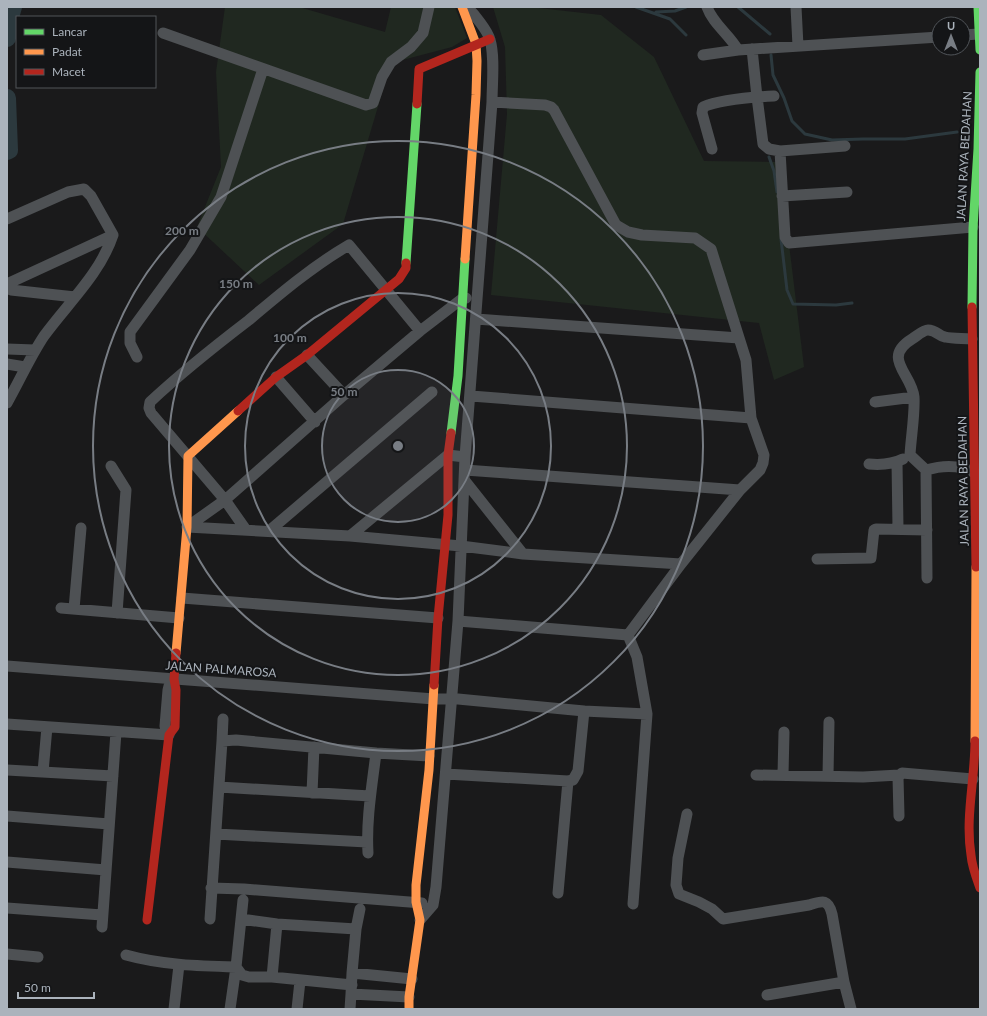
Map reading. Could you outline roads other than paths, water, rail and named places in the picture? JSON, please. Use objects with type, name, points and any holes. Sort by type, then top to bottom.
[{"type":"street","points":[[163,33],[366,105],[374,103],[382,77],[391,62],[411,47],[423,33],[429,7]]},
{"type":"street","points":[[409,1009],[409,997],[420,920],[416,902],[416,885],[429,756],[434,699],[438,618],[446,544],[448,515],[448,455],[458,376],[476,95],[476,44],[462,7]]},
{"type":"street","points":[[420,920],[433,905],[436,887],[446,774],[458,621],[465,457],[471,396],[492,102],[492,63],[490,39],[476,16],[467,7]]},
{"type":"street","points":[[707,7],[713,20],[732,40],[738,50]]},
{"type":"street","points":[[796,7],[798,46]]},
{"type":"street","points":[[978,7],[980,50]]},
{"type":"street","points":[[703,55],[738,50],[931,38]]},
{"type":"street","points":[[146,920],[169,735],[165,726],[168,690],[174,679],[182,598],[187,527],[188,456],[276,377],[307,355],[399,279],[406,268],[419,69],[490,39]]},
{"type":"street","points":[[752,49],[763,144],[769,150],[780,152],[845,146]]},
{"type":"street","points":[[137,357],[130,343],[130,332],[190,250],[221,197],[264,69]]},
{"type":"street","name":"JALAN RAYA BEDAHAN","points":[[980,72],[977,173],[973,227],[972,339],[976,351],[977,405],[975,473],[978,538],[977,764],[973,779],[970,809],[970,844],[972,864],[980,888]]},
{"type":"street","points":[[712,149],[702,113],[703,107],[710,104],[774,96]]},
{"type":"street","points":[[492,102],[545,105],[551,107],[616,225],[628,232],[642,235],[695,238],[711,249],[746,360],[751,418],[764,455],[760,470],[740,490],[681,564],[628,635]]},
{"type":"street","points":[[780,152],[785,238],[789,243],[973,227]]},
{"type":"street","points":[[7,219],[68,192],[84,189],[91,196],[113,235]]},
{"type":"street","points":[[782,196],[847,192]]},
{"type":"street","points":[[75,297],[11,290],[8,286],[9,283],[113,235]]},
{"type":"street","points":[[7,403],[35,350],[58,317],[100,264],[113,235]]},
{"type":"street","points":[[246,530],[225,500],[149,408],[150,402],[297,280],[334,254],[350,245],[420,331]]},
{"type":"street","points":[[187,527],[225,500],[344,395],[420,331],[463,298],[477,298]]},
{"type":"street","points":[[476,319],[739,338]]},
{"type":"street","points":[[910,455],[914,397],[911,384],[899,365],[899,352],[903,344],[929,330],[944,337],[972,339]]},
{"type":"street","points":[[7,349],[35,350]]},
{"type":"street","points":[[307,355],[344,395]]},
{"type":"street","points":[[7,364],[25,367]]},
{"type":"street","points":[[276,377],[315,422]]},
{"type":"street","points":[[269,531],[432,392]]},
{"type":"street","points":[[471,396],[751,418]]},
{"type":"street","points":[[875,402],[914,397]]},
{"type":"street","points":[[350,536],[448,455],[465,457]]},
{"type":"street","points":[[869,464],[897,462],[910,455]]},
{"type":"street","points":[[910,455],[926,470],[926,578]]},
{"type":"street","points":[[897,462],[898,528]]},
{"type":"street","points":[[111,466],[126,490],[117,613]]},
{"type":"street","points":[[926,470],[948,466],[967,468],[975,473]]},
{"type":"street","points":[[465,476],[740,490]]},
{"type":"street","points":[[465,476],[523,554]]},
{"type":"street","points":[[187,527],[350,536],[446,544],[523,554],[681,564]]},
{"type":"street","points":[[74,609],[81,528]]},
{"type":"street","points":[[817,559],[871,558],[875,529],[898,528],[927,530]]},
{"type":"street","points":[[182,598],[438,618]]},
{"type":"street","points":[[60,608],[180,618]]},
{"type":"street","points":[[458,621],[628,635]]},
{"type":"street","points":[[628,635],[637,657],[647,714],[633,904]]},
{"type":"street","name":"JALAN PALMAROSA","points":[[7,666],[434,699],[452,699],[584,711],[647,714]]},
{"type":"street","points":[[446,774],[568,781],[573,780],[578,771],[584,711]]},
{"type":"street","points":[[210,919],[223,719]]},
{"type":"street","points":[[828,776],[829,722]]},
{"type":"street","points":[[7,724],[169,735]]},
{"type":"street","points":[[43,772],[47,727]]},
{"type":"street","points":[[102,927],[116,732]]},
{"type":"street","points":[[782,776],[784,732]]},
{"type":"street","points":[[222,741],[236,740],[376,753],[429,756]]},
{"type":"street","points":[[312,793],[312,764],[314,747]]},
{"type":"street","points":[[216,834],[368,848],[370,796],[376,753]]},
{"type":"street","points":[[7,770],[113,776]]},
{"type":"street","points":[[756,776],[863,777],[900,775],[905,773],[973,779]]},
{"type":"street","points":[[899,816],[898,777],[900,775]]},
{"type":"street","points":[[558,893],[568,781]]},
{"type":"street","points":[[219,787],[370,796]]},
{"type":"street","points":[[687,814],[677,871],[676,885],[679,894],[712,909],[723,919],[826,902],[830,905],[844,982],[851,1009]]},
{"type":"street","points":[[7,816],[109,824]]},
{"type":"street","points":[[7,862],[106,870]]},
{"type":"street","points":[[211,888],[244,889],[416,902],[433,905]]},
{"type":"street","points":[[230,1009],[243,900]]},
{"type":"street","points":[[7,908],[102,915]]},
{"type":"street","points":[[350,1009],[356,929],[360,909]]},
{"type":"street","points":[[241,919],[277,924],[356,929]]},
{"type":"street","points":[[272,978],[277,924]]},
{"type":"street","points":[[7,954],[38,957]]},
{"type":"street","points":[[126,955],[144,960],[179,965],[236,967]]},
{"type":"street","points":[[174,1009],[179,965]]},
{"type":"street","points":[[236,967],[242,975],[249,977],[300,981],[409,997]]},
{"type":"street","points":[[352,973],[412,979]]},
{"type":"street","points":[[297,1009],[300,981]]},
{"type":"street","points":[[767,995],[844,982]]},
{"type":"waterway","points":[[7,38],[8,24],[13,7]]},
{"type":"waterway","points":[[636,7],[670,19],[686,35]]},
{"type":"waterway","points":[[656,12],[675,11],[686,7]]},
{"type":"waterway","points":[[738,7],[770,34]]},
{"type":"waterway","points":[[771,55],[773,75],[784,98],[792,121],[805,134],[832,140],[905,139],[957,132]]},
{"type":"waterway","points":[[7,98],[9,150],[7,151]]},
{"type":"waterway","points":[[769,157],[774,171],[777,192]]},
{"type":"waterway","points":[[781,239],[787,290],[793,304],[836,305],[852,303]]}]
